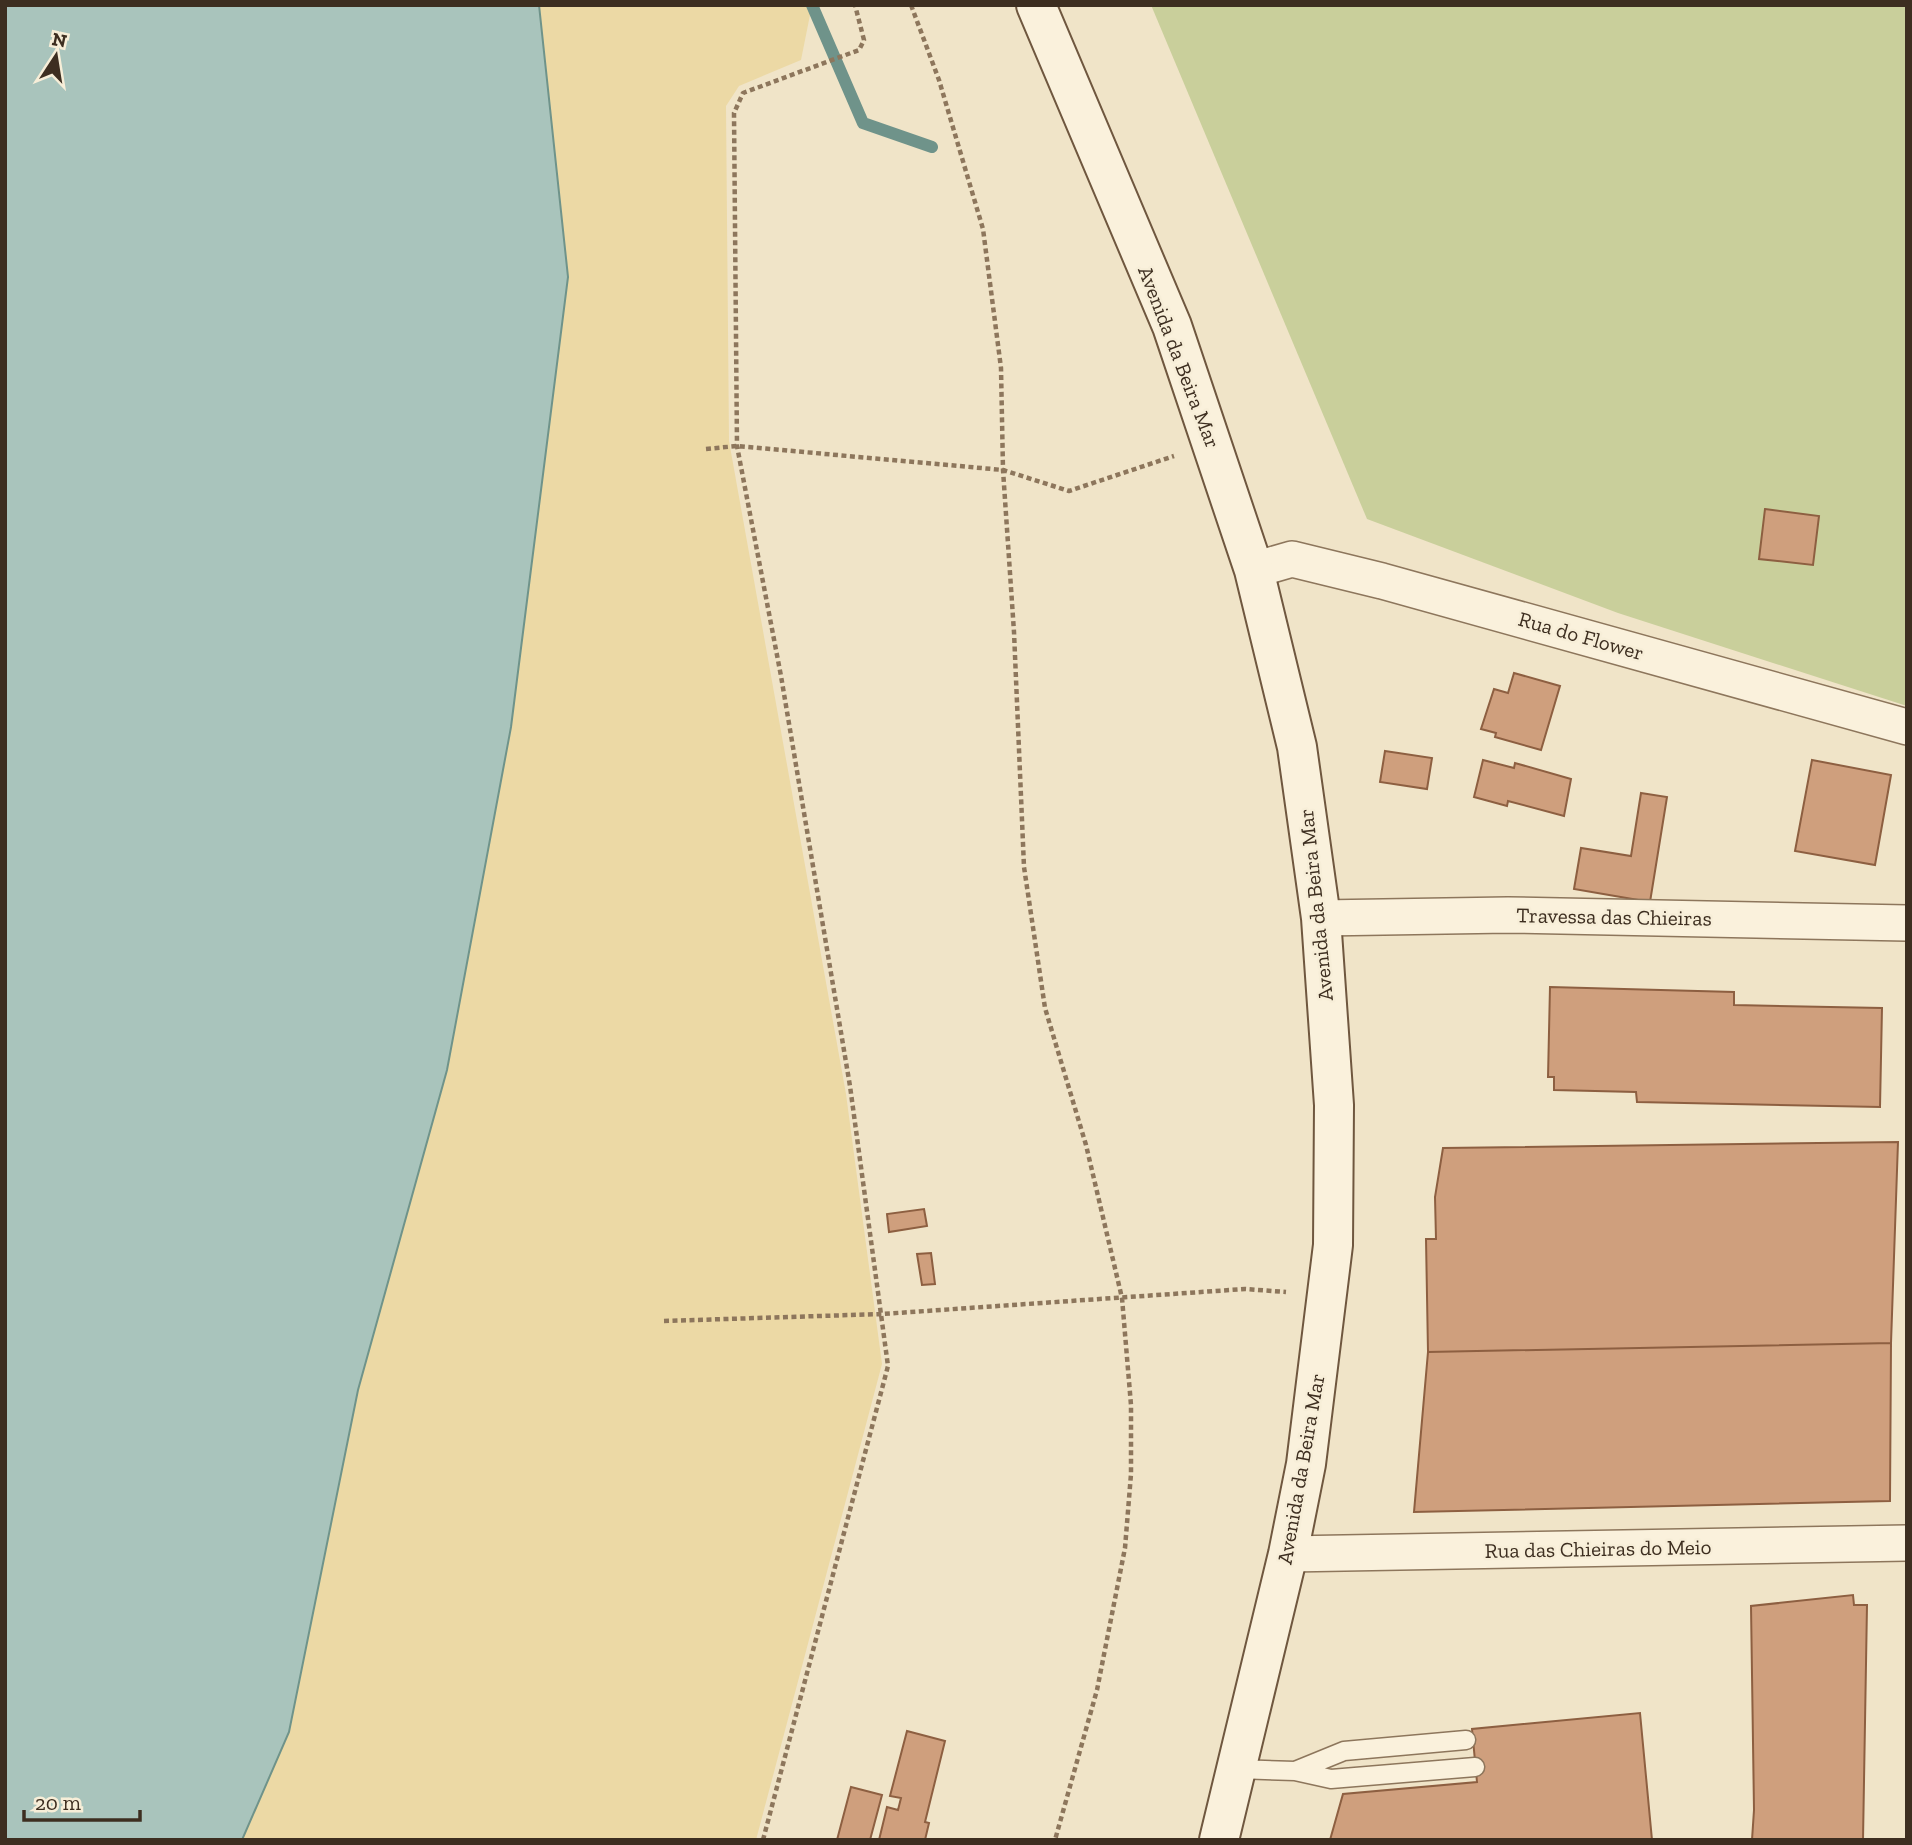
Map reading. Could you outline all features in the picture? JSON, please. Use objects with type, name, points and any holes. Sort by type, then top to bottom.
[{"type":"main road","name":"Avenida da Beira Mar","points":[[1036,5],[1172,326],[1254,570],[1297,747],[1321,918],[1334,1105],[1333,1245],[1306,1464],[1288,1554],[1219,1840]]},
{"type":"street","name":"Rua do Flower","points":[[1254,570],[1292,559],[1382,581],[1907,727]]},
{"type":"street","name":"Travessa das Chieiras","points":[[1321,918],[1508,915],[1907,923]]},
{"type":"street","name":"Rua das Chieiras do Meio","points":[[1288,1554],[1907,1543]]},
{"type":"lane","points":[[1295,1771],[1344,1751],[1466,1740]]},
{"type":"lane","points":[[1237,1769],[1295,1771],[1331,1779],[1475,1767]]},
{"type":"path","points":[[764,1840],[888,1366],[843,1045],[781,676],[737,446],[734,113],[743,93],[859,50],[864,40],[855,5]]},
{"type":"path","points":[[911,5],[939,80],[983,229],[1001,368],[1003,470],[1026,880],[1045,1008],[1086,1145],[1122,1298],[1131,1405],[1131,1474],[1125,1548],[1097,1690],[1055,1840]]},
{"type":"path","points":[[706,449],[737,446],[1003,470],[1069,491],[1180,453]]},
{"type":"path","points":[[664,1321],[882,1314],[1245,1289],[1286,1292]]},
{"type":"green space","points":[[1151,5],[1907,5],[1907,706],[1618,613],[1367,519]]},
{"type":"sand","points":[[392,5],[812,5],[801,60],[739,86],[726,106],[729,441],[846,1094],[882,1364],[756,1840],[5,1840],[5,1717]]},
{"type":"water","points":[[5,5],[539,5],[568,277],[511,727],[447,1070],[358,1390],[289,1732],[242,1840],[5,1840]]},
{"type":"building","points":[[1765,509],[1819,516],[1813,565],[1759,559]]},
{"type":"building","points":[[1514,673],[1560,686],[1541,750],[1495,737],[1496,733],[1481,729],[1494,689],[1508,693]]},
{"type":"building","points":[[1385,751],[1432,758],[1427,789],[1380,782]]},
{"type":"building","points":[[1483,760],[1514,768],[1515,763],[1571,779],[1564,816],[1508,801],[1507,806],[1474,797]]},
{"type":"building","points":[[1812,760],[1891,775],[1875,865],[1795,851]]},
{"type":"building","points":[[1641,793],[1667,797],[1650,902],[1574,889],[1581,848],[1631,856]]},
{"type":"building","points":[[1550,987],[1734,992],[1734,1005],[1882,1008],[1880,1107],[1637,1102],[1636,1092],[1554,1090],[1554,1077],[1548,1077]]},
{"type":"building","points":[[1898,1142],[1891,1343],[1428,1352],[1426,1239],[1436,1239],[1435,1197],[1443,1148]]},
{"type":"building","points":[[924,1209],[927,1226],[889,1232],[887,1214]]},
{"type":"building","points":[[931,1253],[935,1284],[922,1285],[917,1254]]},
{"type":"building","points":[[1891,1343],[1890,1501],[1414,1512],[1428,1352]]},
{"type":"building","points":[[1853,1595],[1854,1605],[1867,1605],[1863,1840],[1752,1840],[1754,1810],[1751,1606]]},
{"type":"building","points":[[1640,1713],[1652,1840],[1330,1840],[1343,1794],[1477,1782],[1472,1729]]},
{"type":"building","points":[[907,1731],[945,1741],[925,1822],[929,1823],[925,1840],[879,1840],[887,1807],[898,1810],[901,1798],[890,1796]]},
{"type":"building","points":[[851,1787],[882,1795],[870,1840],[837,1840]]},
{"type":"waterway","points":[[812,5],[863,123],[932,147]]}]
